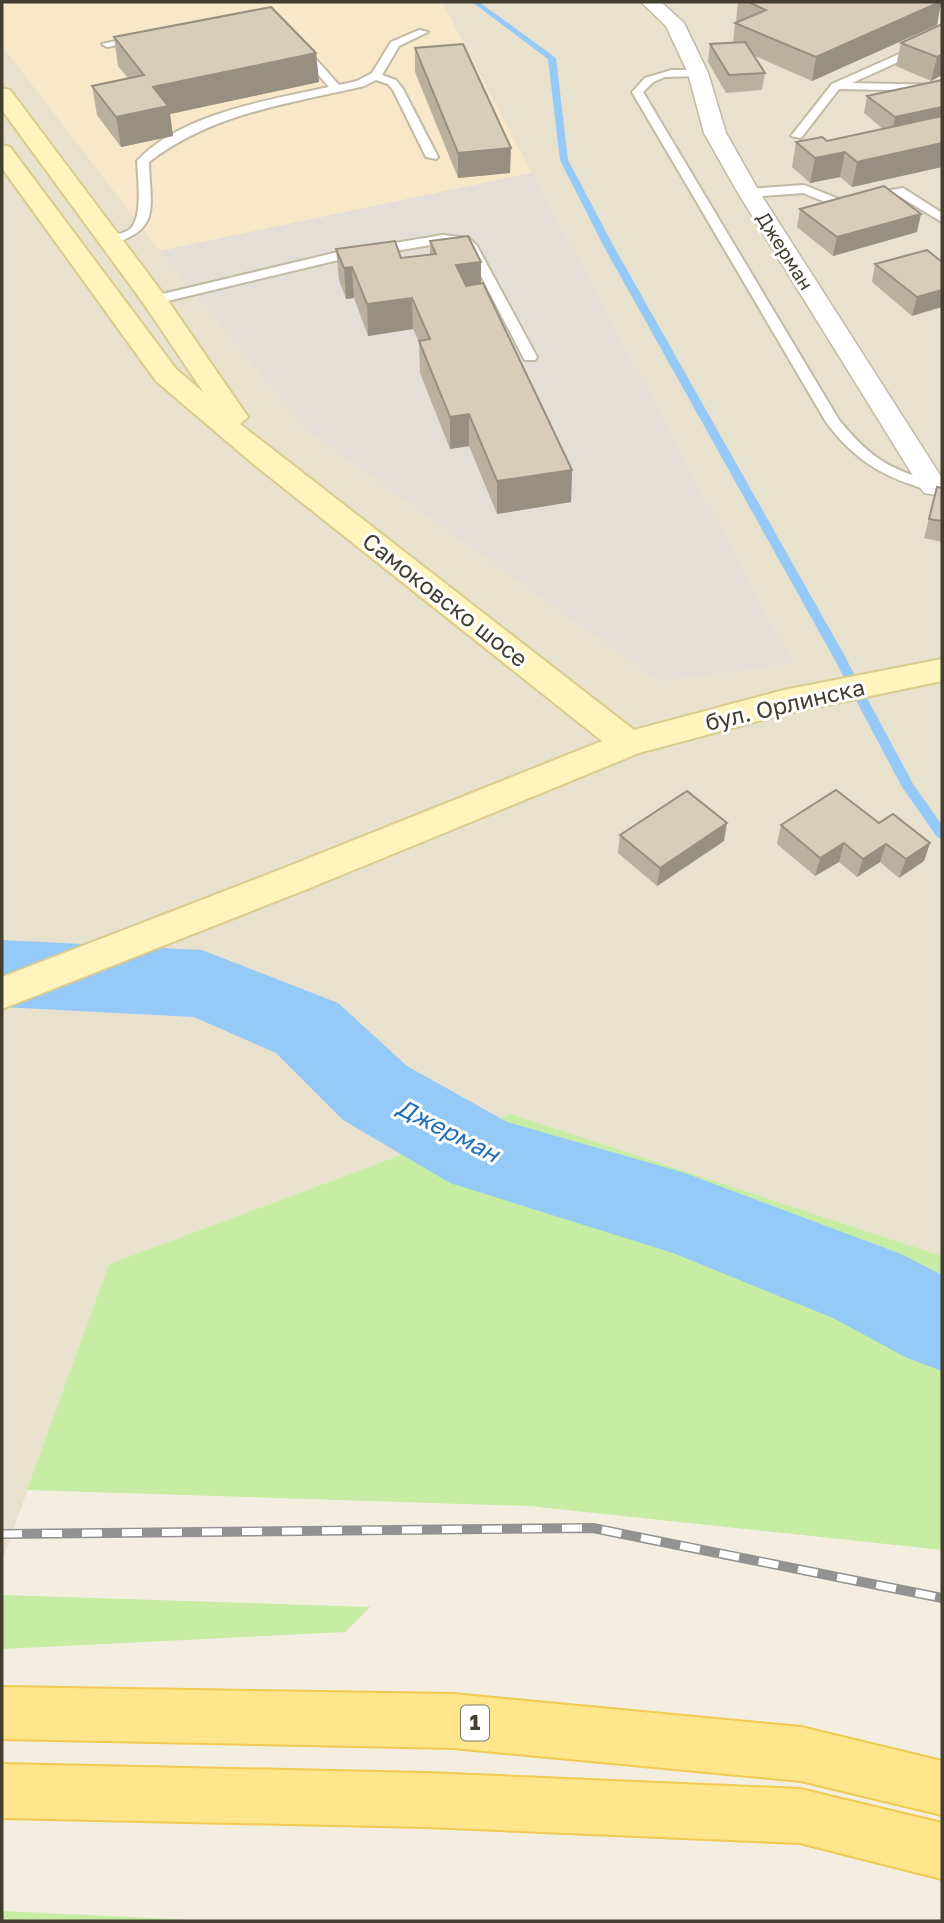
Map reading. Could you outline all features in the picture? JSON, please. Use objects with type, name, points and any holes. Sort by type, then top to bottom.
[{"type":"main road","name":"Самоковско шосе","points":[[2,95],[155,300],[261,456]]},
{"type":"main road","name":"Самоковско шосе","points":[[2,152],[166,375],[261,456],[628,744]]},
{"type":"main road","name":"бул. Орлинска","points":[[2,993],[292,880],[628,744],[785,702],[938,671]]},
{"type":"main road","name":"1","points":[[2,1713],[453,1721],[801,1754],[942,1788]]},
{"type":"main road","points":[[2,1791],[426,1800],[800,1816],[942,1851]]},
{"type":"street","name":"Джерман","points":[[650,2],[674,23],[698,73],[715,133],[749,193],[938,487]]},
{"type":"lane","points":[[376,78],[383,70],[391,47],[401,39],[423,32]]},
{"type":"lane","points":[[107,44],[146,38]]},
{"type":"lane","points":[[291,38],[335,89]]},
{"type":"lane","points":[[797,136],[836,86],[942,38]]},
{"type":"lane","points":[[698,73],[667,72],[643,82],[637,92],[833,422],[858,452],[890,473],[938,487]]},
{"type":"lane","points":[[110,240],[130,234],[138,228],[143,219],[143,161],[158,147],[206,121],[376,78],[392,82],[398,89],[432,157]]},
{"type":"lane","points":[[836,86],[942,88]]},
{"type":"lane","points":[[749,193],[804,189],[838,203],[899,191],[942,218]]},
{"type":"lane","points":[[155,300],[334,257],[443,239],[465,241],[473,249],[530,357]]},
{"type":"shaded area","points":[[2,2],[942,2],[942,1256],[511,1114],[109,1264],[2,1561]]},
{"type":"shaded area","points":[[2,2],[442,2],[532,173],[160,251],[2,46]]},
{"type":"shaded area","points":[[532,173],[792,663],[659,681],[307,430],[160,251]]},
{"type":"green space","points":[[511,1114],[942,1256],[942,1550],[529,1506],[27,1490],[109,1264]]},
{"type":"green space","points":[[2,1595],[370,1607],[345,1632],[2,1649]]},
{"type":"green space","points":[[2,1911],[215,1921],[2,1921]]},
{"type":"building","points":[[748,2],[940,2],[816,57],[735,23],[766,10]]},
{"type":"building","points":[[271,7],[316,53],[153,87],[168,106],[116,117],[92,86],[144,75],[114,37]]},
{"type":"building","points":[[942,24],[942,54],[937,57],[901,43]]},
{"type":"building","points":[[745,42],[765,73],[729,75],[710,44]]},
{"type":"building","points":[[463,44],[511,148],[458,153],[415,48]]},
{"type":"building","points":[[942,80],[942,107],[895,117],[867,96]]},
{"type":"building","points":[[942,116],[942,143],[857,162],[845,152],[815,158],[796,142],[822,137],[827,141]]},
{"type":"building","points":[[884,186],[921,214],[837,237],[800,209]]},
{"type":"building","points":[[468,236],[481,262],[456,265],[466,286],[483,283],[572,470],[497,481],[469,414],[450,417],[419,341],[430,339],[412,298],[367,304],[352,267],[344,268],[336,249],[395,241],[401,258],[436,254],[430,241]]},
{"type":"building","points":[[927,250],[942,262],[942,290],[917,297],[875,264]]},
{"type":"building","points":[[937,487],[942,488],[942,521],[929,519]]},
{"type":"building","points":[[836,790],[879,823],[893,814],[930,843],[906,859],[886,844],[863,859],[844,843],[820,858],[781,825]]},
{"type":"building","points":[[687,791],[727,823],[660,868],[620,835]]},
{"type":"waterway","points":[[475,2],[552,58],[564,160],[608,245],[836,651],[908,787],[942,834]]},
{"type":"waterway","name":"Джерман","points":[[2,974],[202,984],[307,1028],[375,1093],[483,1155],[685,1215],[867,1286],[942,1325]]},
{"type":"railway","points":[[2,1534],[593,1528],[942,1598]]}]
